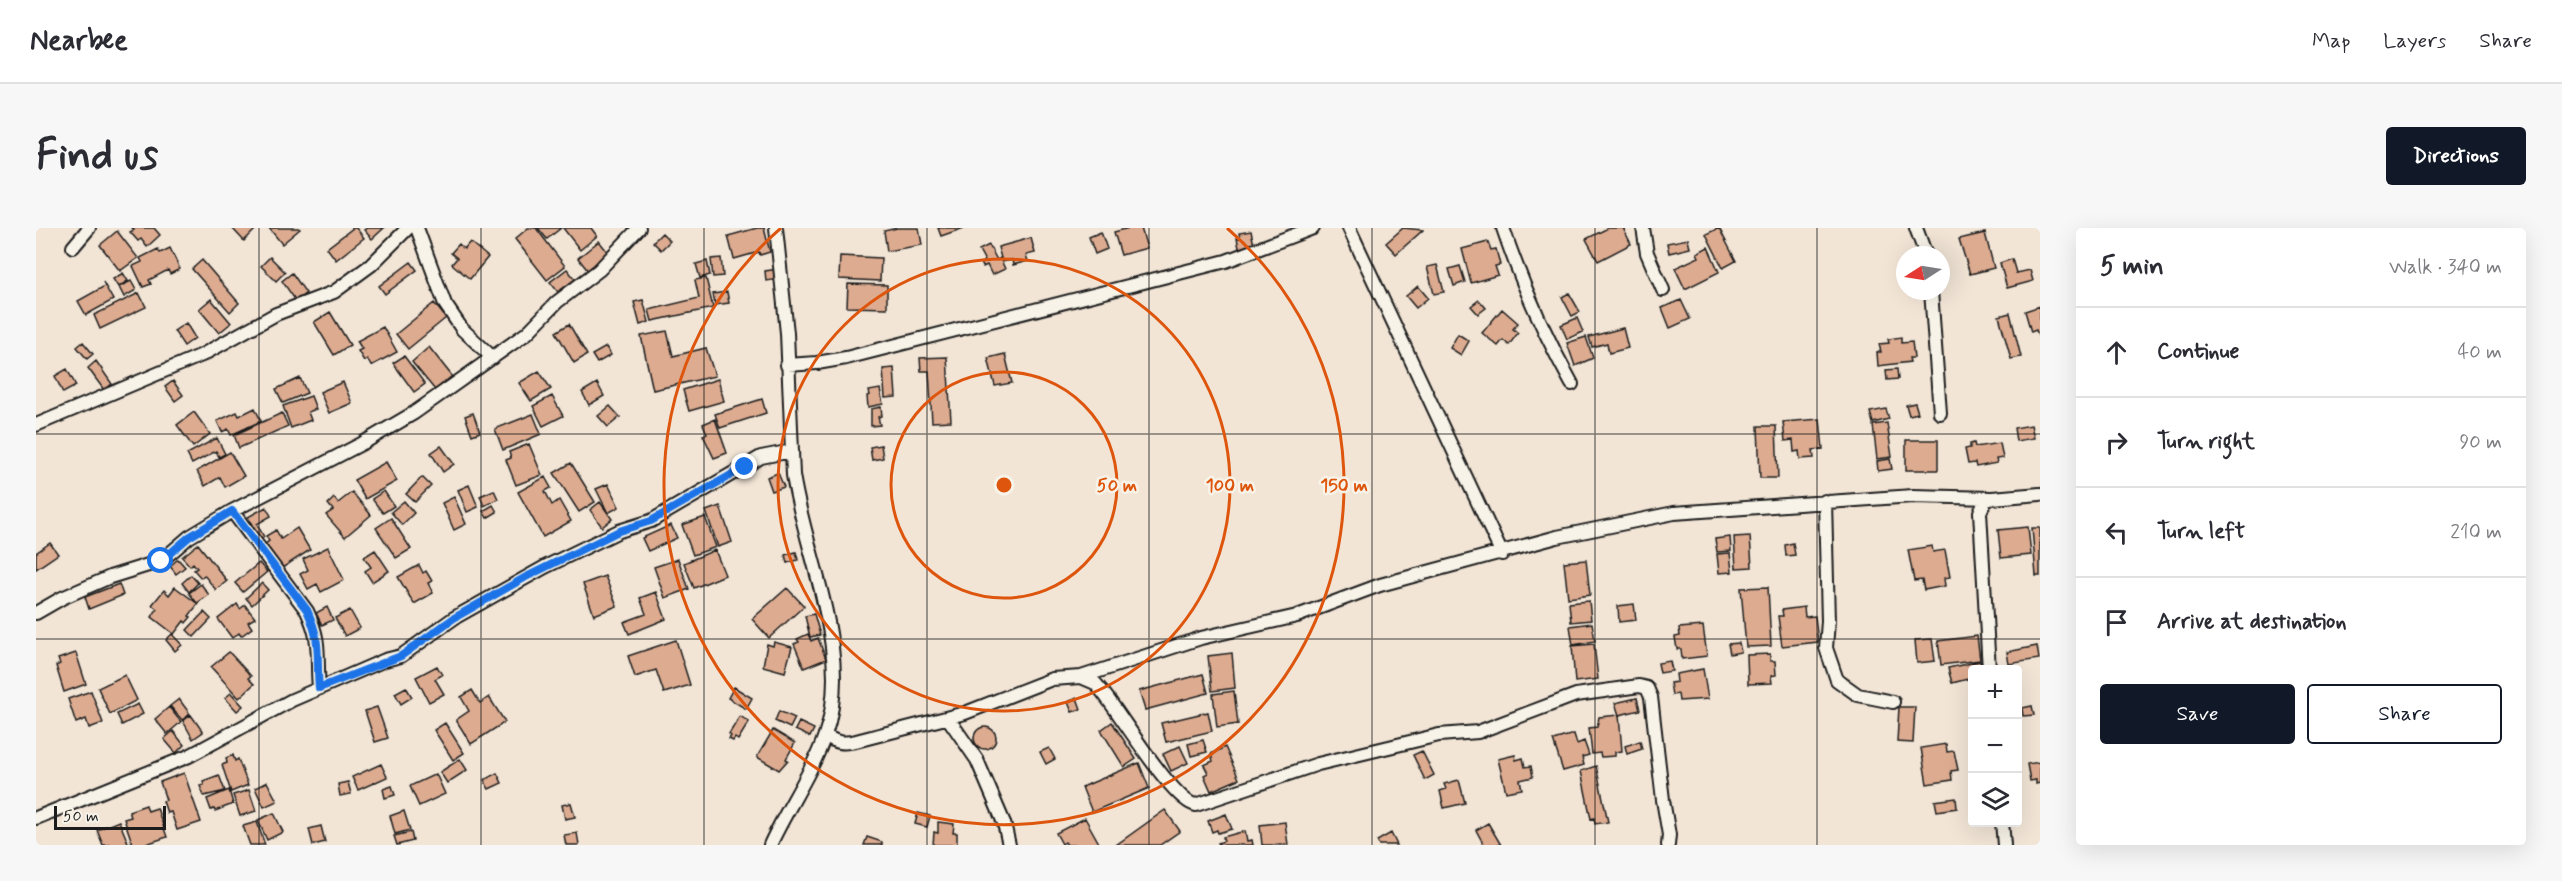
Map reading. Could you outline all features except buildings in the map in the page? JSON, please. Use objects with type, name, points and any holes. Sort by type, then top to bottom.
[{"type":"street","points":[[73,248],[89,228]]},
{"type":"street","points":[[36,425],[202,355],[276,314],[334,292],[371,265],[408,228]]},
{"type":"street","points":[[417,228],[445,304],[462,329],[493,357]]},
{"type":"street","points":[[36,613],[62,598],[110,577],[161,561],[189,537],[232,511],[396,424],[527,333],[557,302],[599,270],[639,228]]},
{"type":"street","points":[[770,845],[825,735],[831,709],[832,651],[827,621],[797,498],[776,228]]},
{"type":"street","points":[[788,365],[846,358],[1226,261],[1313,228]]},
{"type":"street","points":[[1349,228],[1502,554]]},
{"type":"street","points":[[1503,228],[1517,270],[1534,309],[1572,384]]},
{"type":"street","points":[[1643,228],[1647,253],[1663,290]]},
{"type":"street","points":[[1916,228],[1923,246]]},
{"type":"street","points":[[1932,300],[1940,413]]},
{"type":"street","points":[[36,818],[189,756],[292,700],[401,656],[454,618],[526,577],[619,531],[651,521],[761,457],[792,451]]},
{"type":"street","points":[[825,735],[833,741],[844,744],[948,718],[1052,679],[1081,677],[1201,638],[1297,616],[1380,585],[1502,554],[1557,537],[1674,513],[1913,496],[1992,498],[2040,494]]},
{"type":"street","points":[[1989,665],[1980,518],[1985,501],[1992,498]]},
{"type":"street","points":[[1825,501],[1828,621],[1826,648],[1837,680],[1858,695],[1893,702]]},
{"type":"street","points":[[232,511],[307,610],[315,628],[319,651],[319,688]]},
{"type":"street","points":[[1081,677],[1095,683],[1172,787],[1190,805],[1196,806],[1318,764],[1439,735],[1478,732],[1576,695],[1618,687],[1644,686],[1649,690],[1653,704],[1668,845]]},
{"type":"street","points":[[948,718],[977,760],[1004,823],[1009,845]]},
{"type":"street","points":[[2002,827],[2004,845]]},
{"type":"route","points":[[161,561],[189,537],[232,511],[307,610],[315,628],[319,651],[319,688],[385,660],[401,656],[454,618],[526,577],[619,531],[651,521],[745,467]]}]
